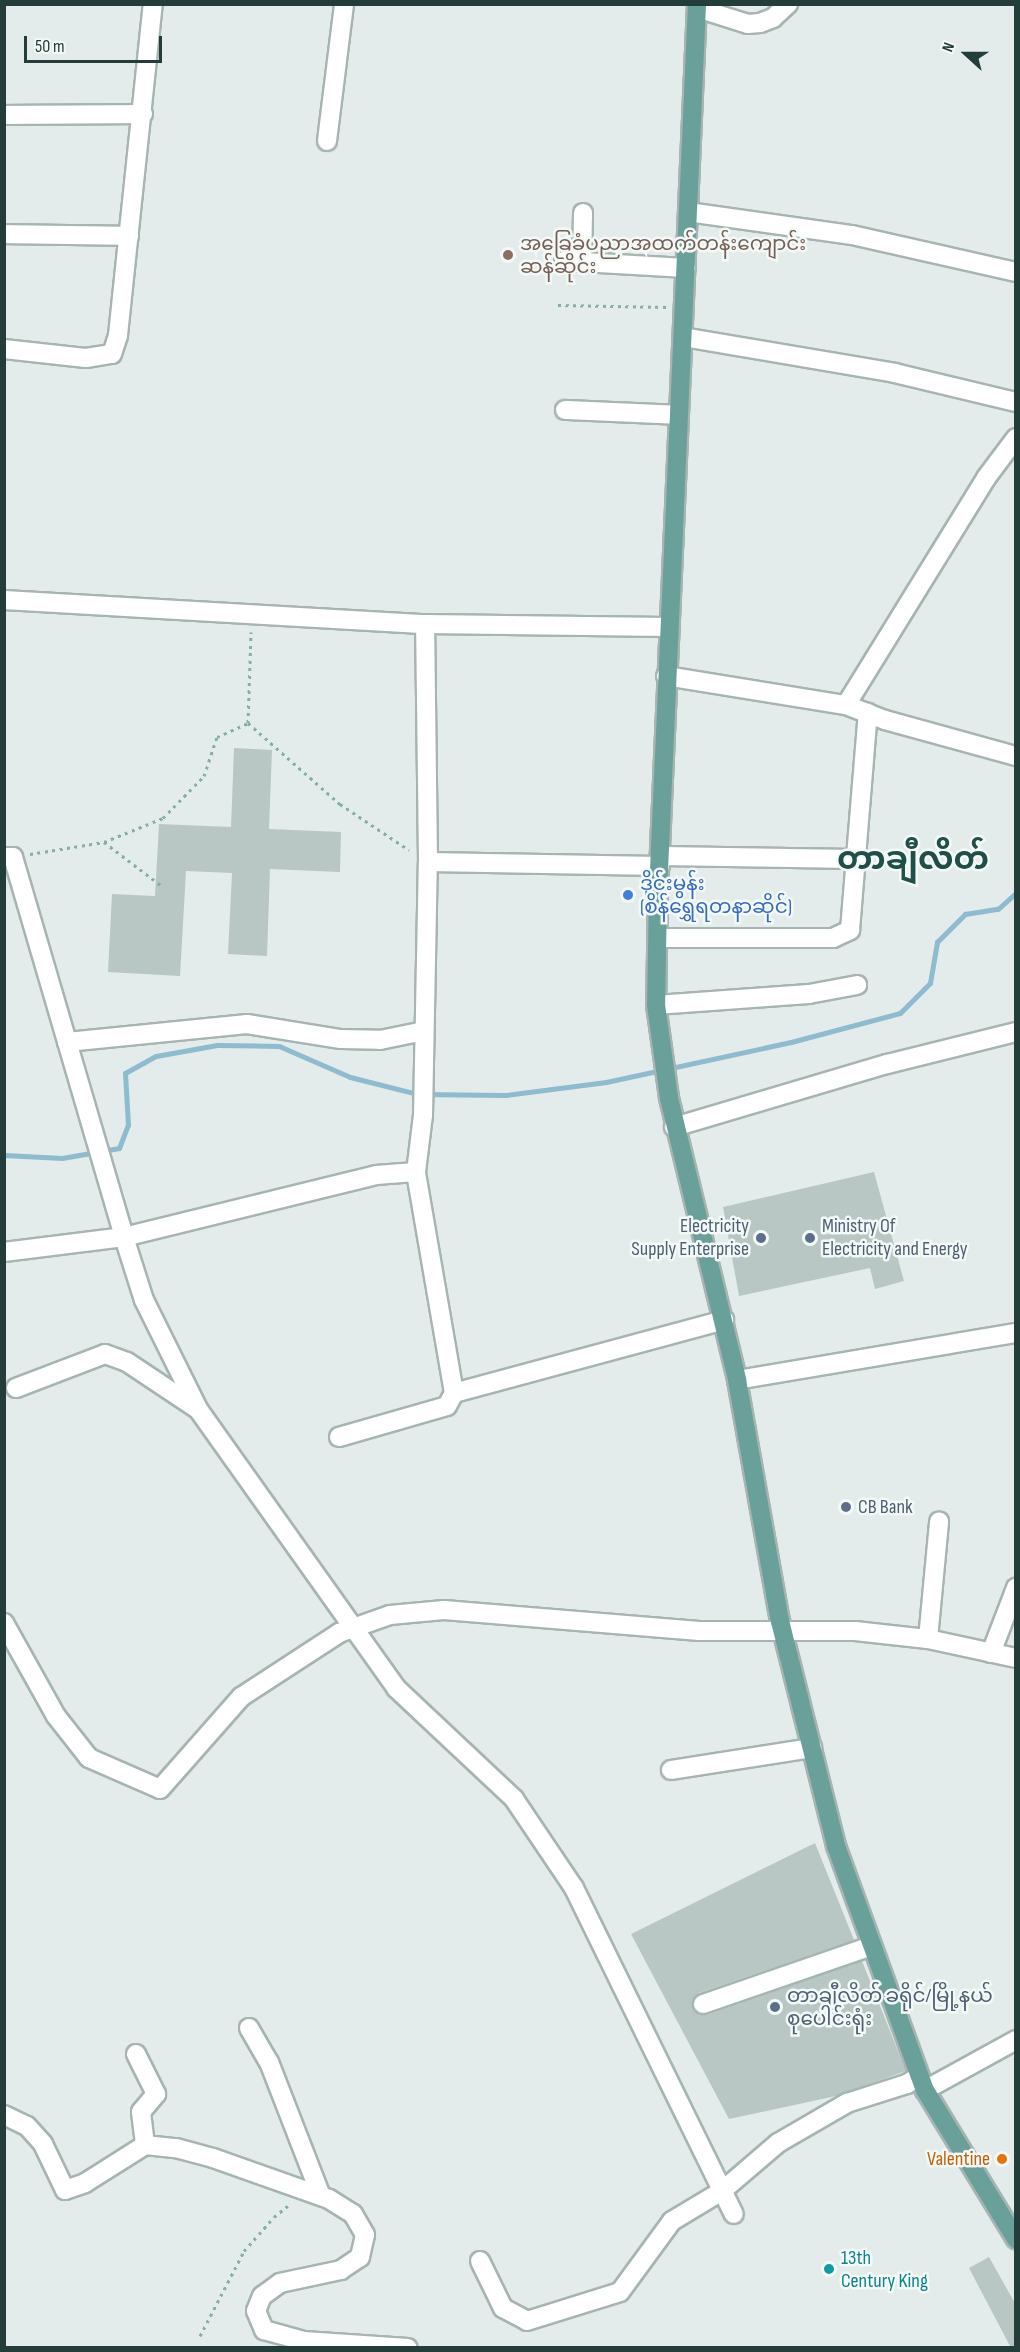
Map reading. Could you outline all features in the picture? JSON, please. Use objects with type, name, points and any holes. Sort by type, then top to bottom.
[{"type":"main road","points":[[697,6],[683,338],[667,627],[656,1005],[669,1098],[674,1127],[724,1320],[784,1634],[836,1846],[922,2083],[1016,2239]]},
{"type":"street","points":[[4,349],[86,358],[112,354],[129,236],[153,4]]},
{"type":"street","points":[[327,141],[344,4]]},
{"type":"street","points":[[697,6],[754,24],[773,18],[788,4]]},
{"type":"street","points":[[4,115],[143,114]]},
{"type":"street","points":[[688,212],[852,235],[1016,272]]},
{"type":"street","points":[[583,213],[573,261],[686,268]]},
{"type":"street","points":[[4,234],[129,236]]},
{"type":"street","points":[[683,338],[896,373],[1016,402]]},
{"type":"street","points":[[565,410],[678,415]]},
{"type":"street","points":[[846,705],[986,478],[1016,438]]},
{"type":"street","points":[[4,600],[252,612],[425,624],[667,627]]},
{"type":"street","points":[[339,1437],[447,1406],[454,1393],[416,1172],[423,1115],[428,862],[425,624]]},
{"type":"street","points":[[666,676],[846,705],[1014,756]]},
{"type":"street","points":[[659,938],[833,938],[850,930],[854,859],[868,713]]},
{"type":"street","points":[[9,857],[102,1152],[124,1237],[144,1300],[198,1409],[351,1629],[396,1688],[514,1799],[574,1888],[734,2214]]},
{"type":"street","points":[[428,862],[854,859]]},
{"type":"street","points":[[656,1005],[809,994],[857,985]]},
{"type":"street","points":[[67,1042],[247,1024],[341,1039],[380,1040],[424,1031]]},
{"type":"street","points":[[674,1127],[887,1064],[1016,1032]]},
{"type":"street","points":[[4,1252],[124,1237],[376,1175],[416,1172]]},
{"type":"street","points":[[454,1393],[724,1320]]},
{"type":"street","points":[[737,1380],[1016,1333]]},
{"type":"street","points":[[16,1388],[105,1354],[127,1362],[198,1409]]},
{"type":"street","points":[[927,1639],[939,1522]]},
{"type":"street","points":[[991,1653],[1016,1588]]},
{"type":"street","points":[[4,1623],[56,1716],[89,1758],[160,1789],[241,1697],[351,1629],[390,1615],[444,1610],[699,1631],[784,1634],[855,1631],[927,1639],[1016,1658]]},
{"type":"street","points":[[671,1770],[812,1748]]},
{"type":"street","points":[[703,2004],[871,1946]]},
{"type":"street","points":[[249,2028],[269,2062],[321,2196]]},
{"type":"street","points":[[480,2261],[503,2308],[527,2321],[620,2292],[672,2221],[722,2191],[778,2143],[847,2103],[907,2084],[922,2083],[1016,2040]]},
{"type":"street","points":[[136,2054],[156,2094],[141,2112],[146,2145]]},
{"type":"street","points":[[4,2115],[27,2126],[43,2144],[65,2190],[85,2183],[146,2145],[176,2148],[213,2158],[321,2196],[353,2214],[365,2235],[360,2257],[341,2270],[280,2283],[262,2296],[256,2311],[264,2331],[304,2341],[408,2348]]},
{"type":"path","points":[[558,305],[684,308]]},
{"type":"path","points":[[248,723],[252,612]]},
{"type":"path","points":[[9,857],[104,842],[163,818],[204,776],[217,737],[248,723]]},
{"type":"path","points":[[248,723],[340,804],[428,862]]},
{"type":"path","points":[[104,842],[163,887]]},
{"type":"path","points":[[200,2336],[252,2243],[294,2202],[321,2196]]},
{"type":"building","points":[[234,748],[272,750],[269,829],[341,832],[340,872],[270,869],[267,956],[228,954],[232,873],[186,871],[180,976],[108,972],[112,894],[155,896],[159,824],[231,827]]},
{"type":"building","name":"Ministry Of Electricity and Energy","points":[[874,1172],[904,1281],[875,1289],[870,1268],[739,1296],[723,1207]]},
{"type":"building","name":"တာချီလိတ် ခရိုင်/မြို့နယ် စုပေါင်းရုံး","points":[[815,1843],[854,1940],[699,1993],[692,2001],[693,2008],[707,2015],[862,1961],[906,2071],[836,2096],[729,2119],[631,1934]]},
{"type":"building","points":[[989,2257],[1016,2305],[1016,2348],[1011,2348],[969,2268]]},
{"type":"waterway","points":[[4,1155],[62,1158],[119,1148],[128,1125],[125,1073],[156,1056],[217,1045],[279,1046],[350,1077],[417,1094],[506,1095],[606,1082],[791,1042],[900,1013],[930,983],[937,942],[965,914],[998,909],[1016,893]]},
{"type":"place","name":"အခြေခံပညာအထက်တန်းကျောင်း ဆန်ဆိုင်း","points":[[508,255]]},
{"type":"place","name":"ဒိုင်းမွန်း (စိန်ရွှေရတနာဆိုင်)","points":[[628,895]]},
{"type":"place","name":"Electricity Supply Enterprise","points":[[761,1238]]},
{"type":"place","name":"Ministry Of Electricity and Energy","points":[[810,1238]]},
{"type":"place","name":"CB Bank","points":[[846,1507]]},
{"type":"place","name":"တာချီလိတ် ခရိုင်/မြို့နယ် စုပေါင်းရုံး","points":[[775,2007]]},
{"type":"place","name":"Valentine","points":[[1002,2159]]},
{"type":"place","name":"13th Century King","points":[[829,2269]]},
{"type":"district","name":"တာချီလိတ်","points":[[913,860]]}]
